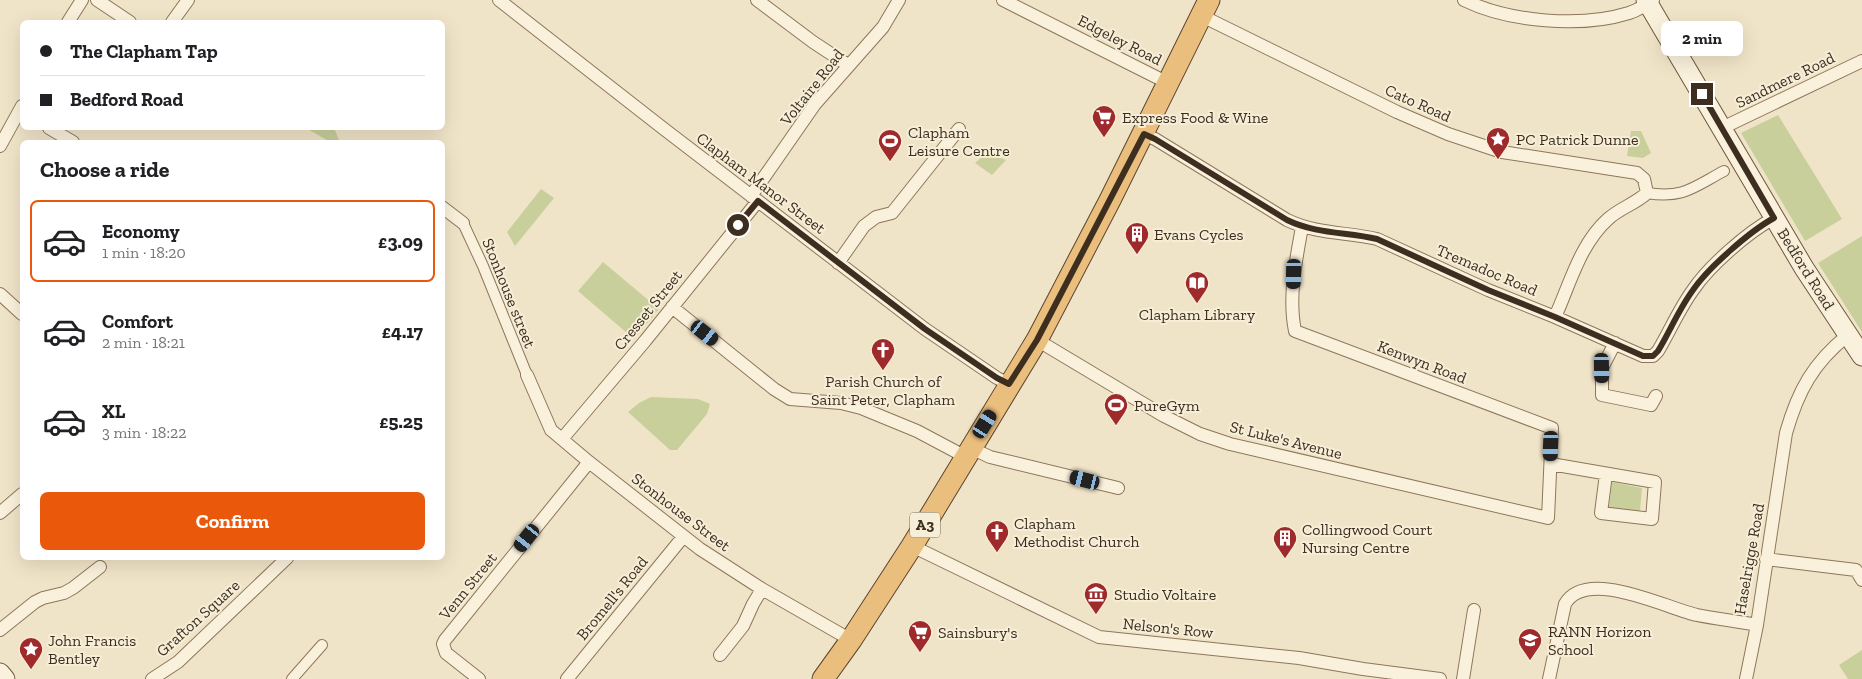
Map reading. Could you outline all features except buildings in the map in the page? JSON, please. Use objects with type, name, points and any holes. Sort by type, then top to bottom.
[{"type":"highway","name":"A3","points":[[823,679],[851,640],[912,546],[1037,340],[1144,134],[1206,8]]},
{"type":"main road","name":"Bedford Road","points":[[1649,1],[1774,218],[1862,356]]},
{"type":"main road","points":[[0,673],[5,679]]},
{"type":"street","points":[[69,20],[82,0]]},
{"type":"street","points":[[97,0],[127,20]]},
{"type":"street","points":[[173,20],[188,0]]},
{"type":"street","name":"Clapham Manor Street","points":[[499,0],[925,329],[997,378],[1009,384]]},
{"type":"street","points":[[757,0],[812,42],[848,65]]},
{"type":"street","name":"Voltaire Road","points":[[754,198],[815,104],[882,27],[899,0]]},
{"type":"street","name":"Edgeley Road","points":[[1003,0],[1168,83]]},
{"type":"street","points":[[1464,0],[1492,11],[1543,20],[1606,18],[1631,12],[1649,1]]},
{"type":"street","name":"Cato Road","points":[[1206,8],[1397,112],[1448,134],[1502,152],[1637,173],[1644,179],[1646,193]]},
{"type":"street","name":"Sandmere Road","points":[[1722,128],[1862,61]]},
{"type":"street","points":[[0,146],[20,112]]},
{"type":"street","points":[[838,262],[864,226],[876,217],[892,213],[959,129]]},
{"type":"street","points":[[52,130],[70,140]]},
{"type":"street","name":"Tremadoc Road","points":[[1144,134],[1287,220],[1302,227],[1377,239],[1488,290],[1643,356],[1653,356],[1658,351],[1692,290],[1708,272],[1734,248],[1774,218]]},
{"type":"street","points":[[1555,317],[1573,275],[1593,236],[1617,212],[1636,203],[1646,193],[1664,196],[1681,194],[1724,171]]},
{"type":"street","name":"Cresset Street","points":[[562,439],[672,307],[754,198]]},
{"type":"street","points":[[445,209],[462,224]]},
{"type":"street","name":"Stonhouse street","points":[[462,224],[483,266],[527,375]]},
{"type":"street","name":"Kenwyn Road","points":[[1302,227],[1294,274],[1293,321],[1295,331],[1552,428],[1548,518]]},
{"type":"street","points":[[0,294],[20,312]]},
{"type":"street","points":[[672,307],[774,389],[790,398],[841,403],[861,408],[969,453],[1118,488]]},
{"type":"street","name":"Haselrigge Road","points":[[1549,679],[1565,604],[1569,596],[1584,590],[1599,588],[1669,604],[1696,615],[1757,625],[1786,433],[1802,388],[1835,345],[1848,335]]},
{"type":"street","name":"St Luke's Avenue","points":[[1037,340],[1164,416],[1200,434],[1230,444],[1548,518]]},
{"type":"street","points":[[1615,343],[1602,368],[1602,395],[1651,405],[1656,396]]},
{"type":"street","name":"Stonhouse Street","points":[[527,375],[551,430],[589,462],[683,537],[762,589],[851,640]]},
{"type":"street","name":"Venn Street","points":[[479,679],[446,653],[443,644],[445,640],[589,462]]},
{"type":"street","points":[[1551,464],[1655,482],[1652,519],[1601,513],[1606,474]]},
{"type":"street","points":[[0,513],[20,496]]},
{"type":"street","name":"Bromell's Road","points":[[567,679],[683,537]]},
{"type":"street","name":"Nelson's Row","points":[[912,546],[1099,637],[1299,658],[1362,674],[1440,679]]},
{"type":"street","points":[[1766,558],[1856,570],[1862,580]]},
{"type":"street","name":"Grafton Square","points":[[152,679],[178,662],[285,560]]},
{"type":"street","points":[[0,630],[35,602],[64,593],[100,566]]},
{"type":"street","points":[[720,655],[743,626],[762,589]]},
{"type":"street","points":[[1463,679],[1474,610]]},
{"type":"street","points":[[1746,679],[1757,625]]},
{"type":"street","points":[[292,679],[322,645]]},
{"type":"green space","points":[[1778,115],[1842,219],[1805,241],[1741,133]]},
{"type":"green space","points":[[309,130],[335,130],[339,140],[327,140]]},
{"type":"green space","points":[[1631,131],[1641,131],[1651,153],[1643,158],[1627,156]]},
{"type":"green space","points":[[990,154],[1006,160],[992,175],[975,163],[983,156]]},
{"type":"green space","points":[[541,189],[554,198],[515,246],[507,232]]},
{"type":"green space","points":[[1862,236],[1862,332],[1818,263]]},
{"type":"green space","points":[[603,262],[659,309],[634,339],[578,291]]},
{"type":"green space","points":[[651,397],[698,399],[710,404],[707,414],[677,450],[670,450],[628,412],[639,403]]},
{"type":"green space","points":[[1612,482],[1642,488],[1640,511],[1609,508]]},
{"type":"green space","points":[[1862,650],[1862,679],[1848,679],[1839,665]]},
{"type":"place","name":"Express Food & Wine","points":[[1104,138]]},
{"type":"place","name":"PC Patrick Dunne","points":[[1498,160]]},
{"type":"place","name":"Clapham Leisure Centre","points":[[890,162]]},
{"type":"place","name":"Evans Cycles","points":[[1137,255]]},
{"type":"place","name":"Clapham Library","points":[[1197,304]]},
{"type":"place","name":"Parish Church of Saint Peter, Clapham","points":[[883,371]]},
{"type":"place","name":"PureGym","points":[[1116,426]]},
{"type":"place","name":"Clapham Methodist Church","points":[[997,553]]},
{"type":"place","name":"Collingwood Court Nursing Centre","points":[[1285,559]]},
{"type":"place","name":"Studio Voltaire","points":[[1096,615]]},
{"type":"place","name":"Sainsbury's","points":[[920,653]]},
{"type":"place","name":"RANN Horizon School","points":[[1530,661]]},
{"type":"place","name":"John Francis Bentley","points":[[31,670]]},
{"type":"route","points":[[738,225],[758,201],[925,329],[997,378],[1009,384],[1037,340],[1144,134],[1222,179],[1287,220],[1302,227],[1377,239],[1488,290],[1643,356],[1653,356],[1658,351],[1692,290],[1721,259],[1765,223],[1774,218],[1702,94]]}]
